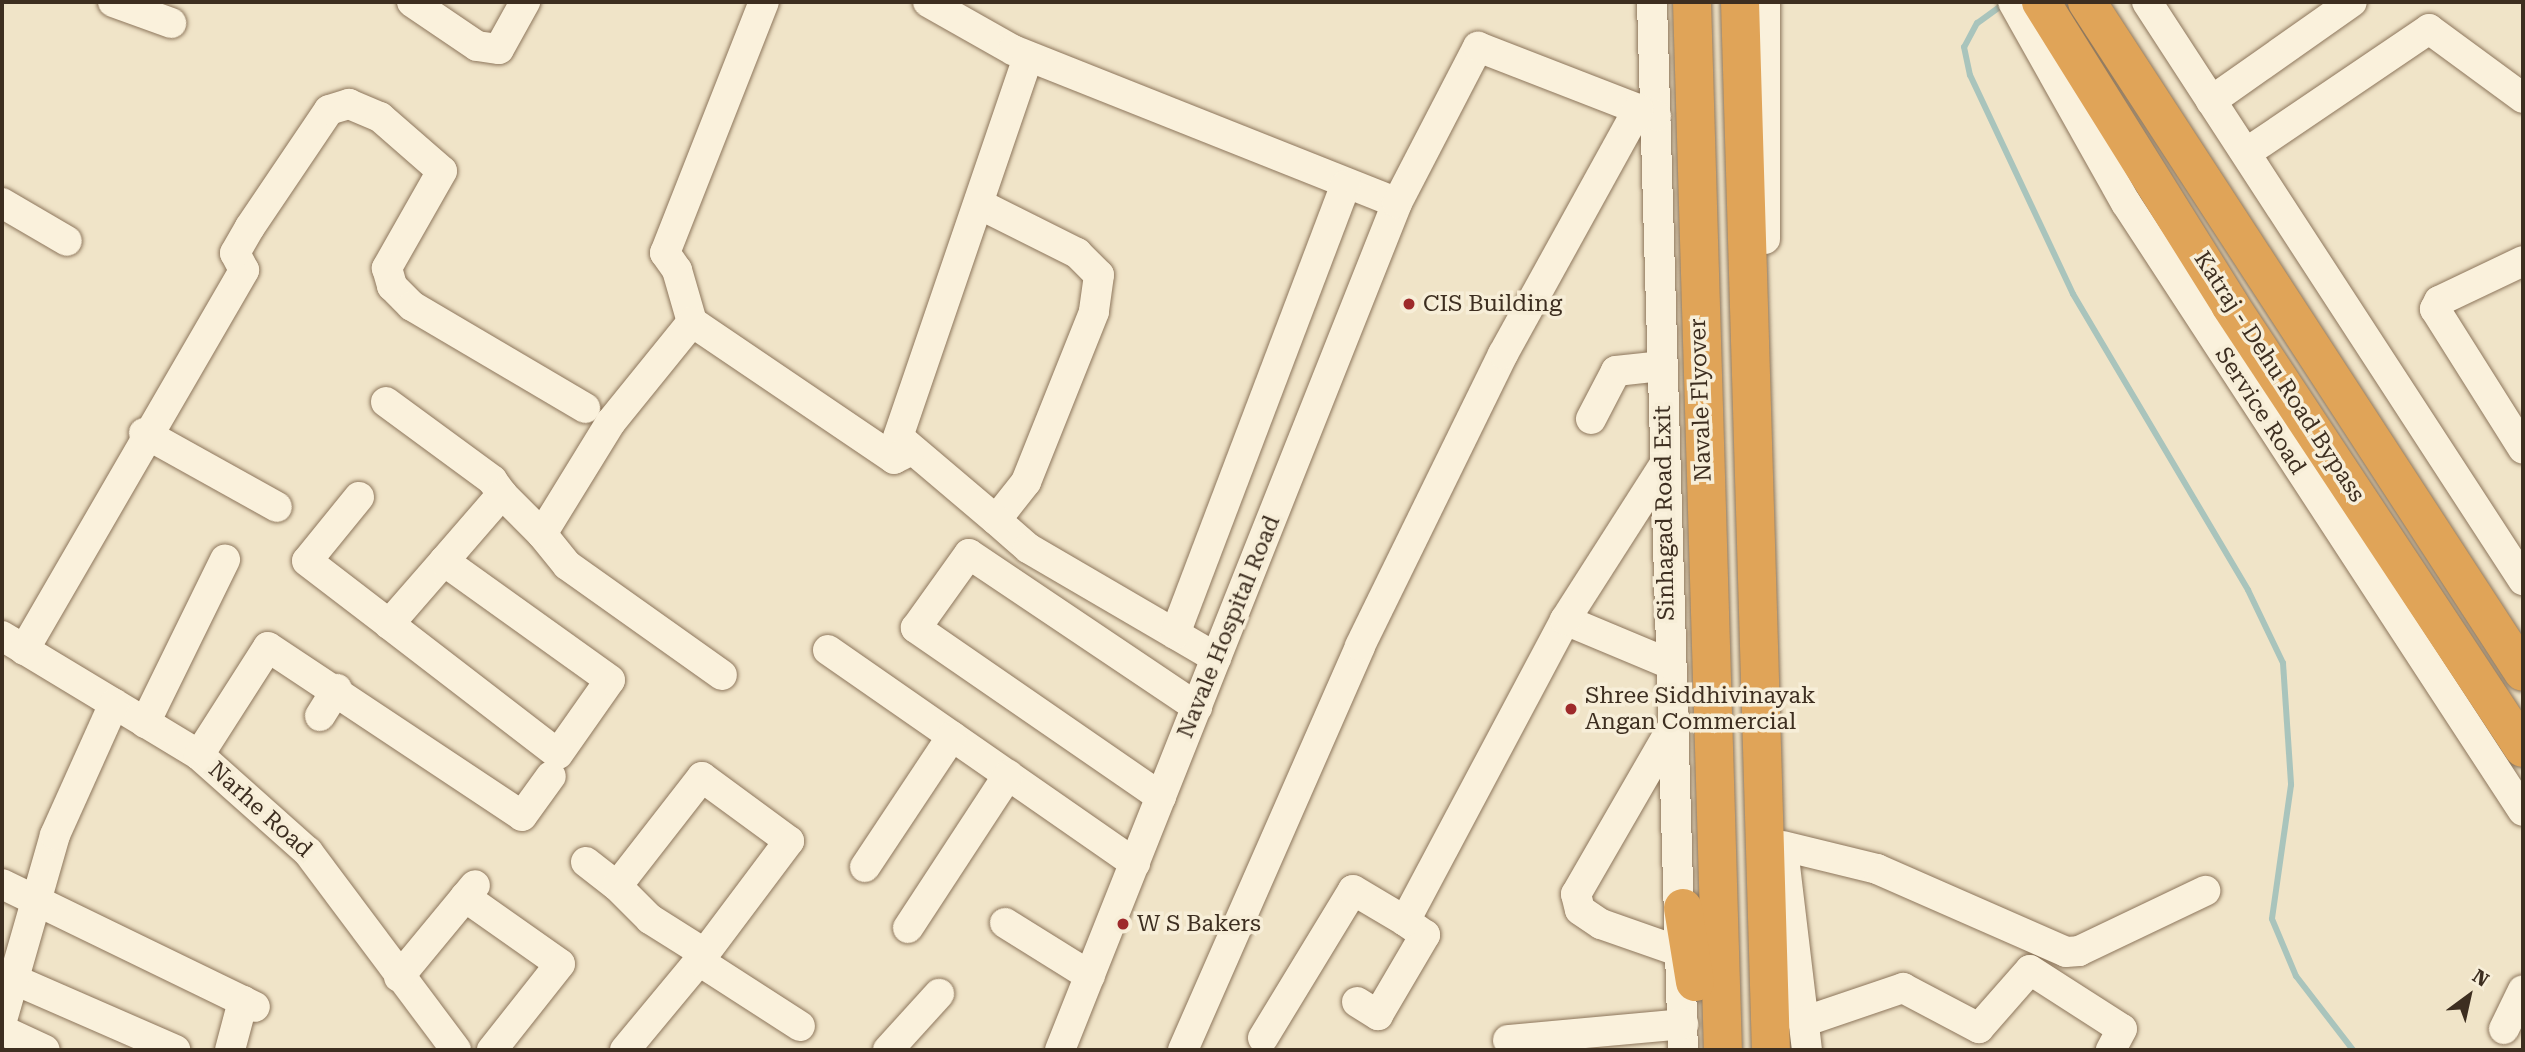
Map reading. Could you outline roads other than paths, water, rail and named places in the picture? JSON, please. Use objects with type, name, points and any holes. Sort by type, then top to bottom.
[{"type":"highway","name":"Navale Flyover","points":[[1692,2],[1713,797],[1723,1050]]},
{"type":"highway","name":"Navale Flyover","points":[[1740,2],[1760,748],[1785,1040]]},
{"type":"highway","name":"Katraj - Dehu Road Bypass","points":[[2040,2],[2053,48],[2523,748]]},
{"type":"highway","name":"Katraj - Dehu Road Bypass","points":[[2095,14],[2523,672]]},
{"type":"highway","points":[[1683,908],[1689,1041]]},
{"type":"street","points":[[113,2],[171,23]]},
{"type":"street","points":[[412,2],[477,46],[499,49],[525,2]]},
{"type":"street","points":[[764,2],[665,253],[677,270],[692,322],[894,459],[909,451]]},
{"type":"street","points":[[928,2],[1028,57],[1397,203]]},
{"type":"street","name":"Sinhagad Road Exit","points":[[1652,2],[1647,113],[1661,366],[1668,663],[1677,721],[1683,908],[1681,951],[1689,1041]]},
{"type":"street","points":[[1765,2],[1765,259],[1783,846],[1785,1040],[1903,988],[1979,1028],[2030,971],[2122,1029],[2111,1050]]},
{"type":"street","name":"Service Road","points":[[2013,2],[2053,48],[2133,215],[2523,811]]},
{"type":"street","points":[[2211,101],[2352,2]]},
{"type":"street","points":[[2149,4],[2523,580]]},
{"type":"street","points":[[2246,153],[2429,29],[2523,98]]},
{"type":"street","name":"Navale Hospital Road","points":[[1060,1050],[1397,203],[1478,47],[1647,113]]},
{"type":"street","points":[[1028,57],[898,437],[909,451],[1028,548],[1216,658]]},
{"type":"street","points":[[13,643],[244,270],[235,253],[328,110],[349,104],[380,117],[442,171],[387,268],[392,286],[412,306],[585,408]]},
{"type":"street","points":[[1183,1050],[1360,646],[1503,354],[1647,113]]},
{"type":"street","points":[[1175,634],[1346,185]]},
{"type":"street","points":[[2,204],[67,241]]},
{"type":"street","points":[[979,204],[1077,253],[1099,275],[1094,312],[1026,482],[996,520]]},
{"type":"street","points":[[2523,261],[2439,301],[2435,309],[2523,449]]},
{"type":"street","points":[[542,534],[611,422],[692,322]]},
{"type":"street","points":[[1591,419],[1616,372],[1661,366]]},
{"type":"street","points":[[386,402],[492,480],[567,565],[722,675]]},
{"type":"street","points":[[144,433],[277,506]]},
{"type":"street","points":[[1405,921],[1565,620],[1664,465]]},
{"type":"street","points":[[389,624],[502,494]]},
{"type":"street","points":[[359,497],[307,561],[558,754],[610,680],[444,562]]},
{"type":"street","points":[[1161,797],[916,628],[969,554],[1197,707]]},
{"type":"street","points":[[145,723],[225,560]]},
{"type":"street","points":[[1565,620],[1668,663]]},
{"type":"street","name":"Narhe Road","points":[[13,643],[199,755],[333,878],[399,977],[456,1050]]},
{"type":"street","points":[[199,755],[268,648],[337,689],[522,816],[551,776]]},
{"type":"street","points":[[828,650],[1135,863]]},
{"type":"street","points":[[320,716],[337,689]]},
{"type":"street","points":[[2,1020],[55,835],[114,705]]},
{"type":"street","points":[[1677,721],[1576,894],[1580,910],[1601,924],[1681,951]]},
{"type":"street","points":[[865,867],[952,736]]},
{"type":"street","points":[[908,928],[1007,775]]},
{"type":"street","points":[[617,886],[702,777],[789,841],[702,957],[625,1050]]},
{"type":"street","points":[[1783,846],[1878,869],[2066,952],[2079,951],[2205,891]]},
{"type":"street","points":[[586,862],[617,886],[650,919],[800,1026]]},
{"type":"street","points":[[2,884],[249,1004],[230,1050]]},
{"type":"street","points":[[1263,1038],[1353,890],[1425,935],[1378,1015],[1357,1002]]},
{"type":"street","points":[[399,977],[470,891],[560,964],[492,1050]]},
{"type":"street","points":[[1004,923],[1090,976]]},
{"type":"street","points":[[15,979],[175,1050]]},
{"type":"street","points":[[2504,1029],[2523,990]]},
{"type":"street","points":[[888,1050],[939,994]]},
{"type":"street","points":[[2,1030],[45,1050]]},
{"type":"street","points":[[1508,1040],[1689,1041]]},
{"type":"waterway","points":[[2005,3],[1977,23],[1964,47],[1970,75],[2073,294],[2248,590],[2283,663],[2291,785],[2272,919],[2296,976],[2353,1050]]},
{"type":"place","name":"CIS Building","points":[[1409,304]]},
{"type":"place","name":"Shree Siddhivinayak Angan Commercial","points":[[1571,709]]},
{"type":"place","name":"W S Bakers","points":[[1123,924]]}]
